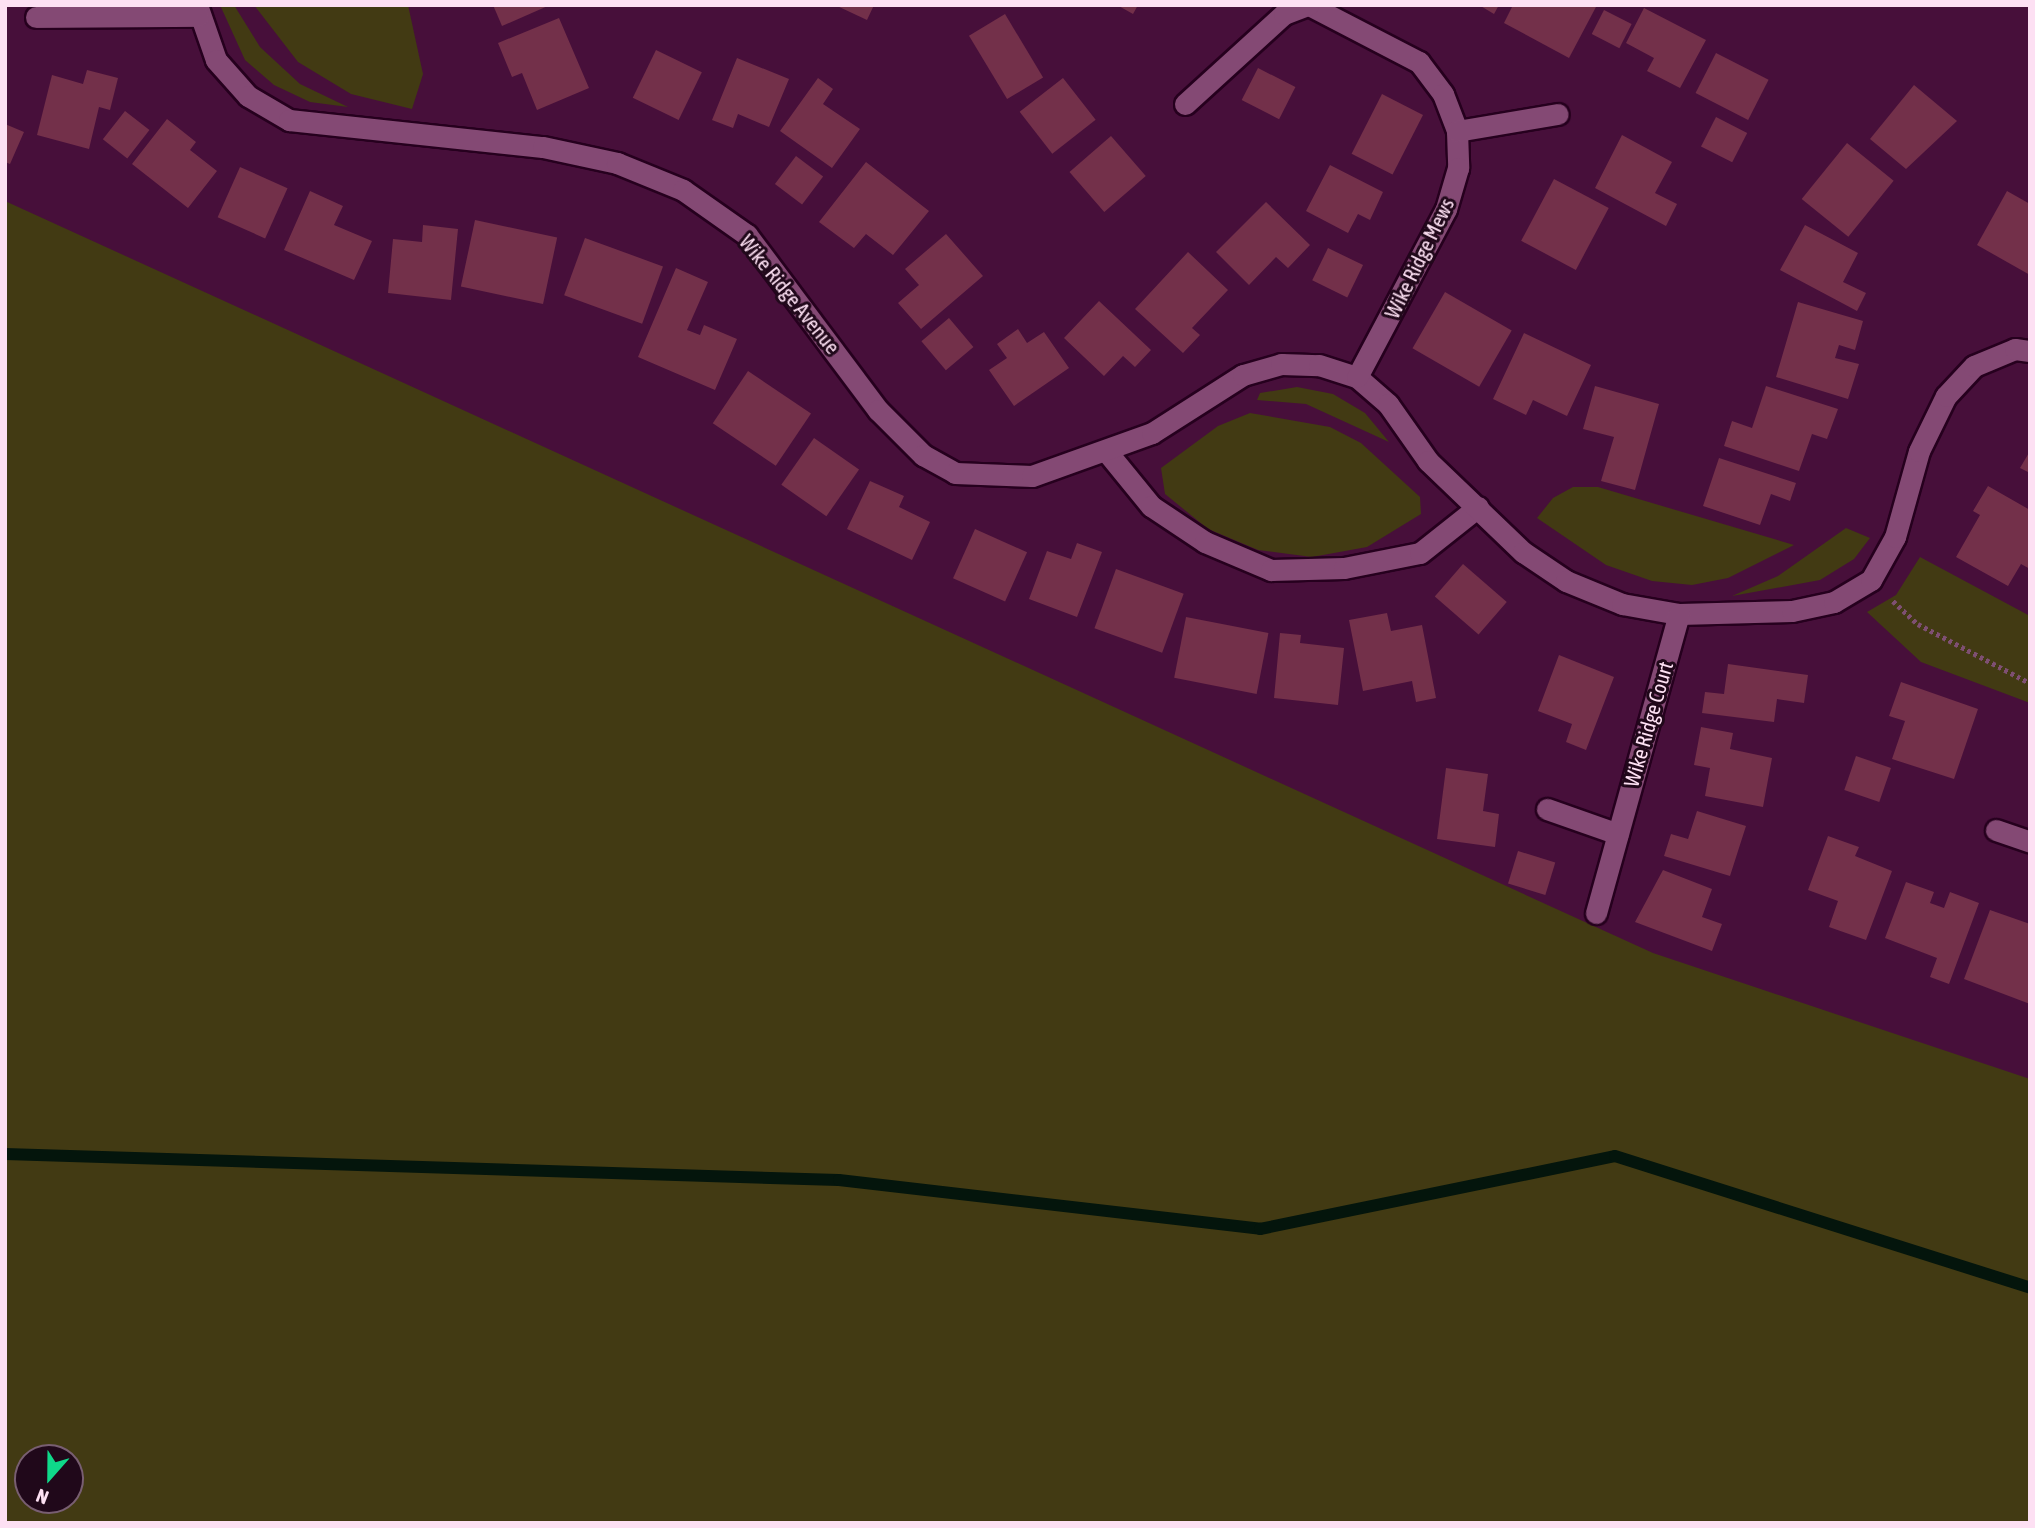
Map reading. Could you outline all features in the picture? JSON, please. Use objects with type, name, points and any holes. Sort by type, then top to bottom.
[{"type":"street","name":"Wike Ridge Mews","points":[[1185,104],[1284,14],[1309,5],[1419,62],[1443,94],[1457,131],[1458,168],[1446,209],[1357,377]]},
{"type":"street","name":"Wike Ridge Avenue","points":[[36,18],[197,11],[224,69],[248,96],[289,120],[543,147],[617,163],[683,190],[747,235],[878,410],[923,455],[954,473],[1032,477],[1107,452],[1152,433],[1243,375],[1281,364],[1319,365],[1357,377],[1388,404],[1427,461],[1478,506],[1523,552],[1566,582],[1622,604],[1679,614],[1792,611],[1834,602],[1871,580]]},
{"type":"street","points":[[1457,131],[1558,114]]},
{"type":"street","points":[[1871,580],[1895,537],[1919,451],[1946,396],[1974,366],[2015,349],[2030,351]]},
{"type":"street","points":[[1107,452],[1152,506],[1205,542],[1271,570],[1344,568],[1420,553],[1478,506]]},
{"type":"street","name":"Wike Ridge Court","points":[[1596,912],[1679,614]]},
{"type":"street","points":[[1547,809],[1618,834]]},
{"type":"street","points":[[1996,830],[2030,842]]},
{"type":"path","points":[[1871,580],[1918,624],[2030,683]]},
{"type":"shaded area","points":[[220,5],[234,5],[260,47],[300,84],[348,107],[310,102],[274,85],[245,60]]},
{"type":"shaded area","points":[[254,5],[408,5],[423,74],[412,109],[351,94],[298,62]]},
{"type":"shaded area","points":[[5,201],[1653,953],[2030,1079],[2030,1523],[5,1523]]},
{"type":"shaded area","points":[[1297,387],[1333,394],[1365,413],[1389,442],[1306,404],[1257,400],[1260,393]]},
{"type":"shaded area","points":[[1250,413],[1330,427],[1361,443],[1420,497],[1421,514],[1367,547],[1312,557],[1258,550],[1208,529],[1165,494],[1161,468],[1218,426]]},
{"type":"shaded area","points":[[1573,487],[1598,487],[1794,545],[1728,578],[1692,585],[1652,581],[1606,565],[1537,518],[1553,498]]},
{"type":"shaded area","points":[[1846,528],[1870,538],[1854,559],[1820,580],[1732,596],[1778,576]]},
{"type":"shaded area","points":[[1920,557],[2030,616],[2030,703],[1921,662],[1867,612],[1896,595]]},
{"type":"building","points":[[493,5],[550,5],[502,26]]},
{"type":"building","points":[[835,5],[874,5],[867,20]]},
{"type":"building","points":[[1117,5],[1138,5],[1133,14]]},
{"type":"building","points":[[1479,5],[1499,5],[1494,14]]},
{"type":"building","points":[[1513,5],[1597,5],[1569,58],[1504,23]]},
{"type":"building","points":[[1644,8],[1706,40],[1680,88],[1647,71],[1654,58],[1626,43]]},
{"type":"building","points":[[1604,10],[1632,24],[1619,48],[1592,34]]},
{"type":"building","points":[[1005,14],[1043,77],[1007,99],[969,36]]},
{"type":"building","points":[[559,18],[589,88],[537,110],[522,73],[512,77],[498,43]]},
{"type":"building","points":[[656,50],[702,72],[679,120],[633,98]]},
{"type":"building","points":[[1716,53],[1769,80],[1748,120],[1696,93]]},
{"type":"building","points":[[737,58],[789,79],[769,127],[738,114],[733,128],[712,120]]},
{"type":"building","points":[[1258,68],[1295,87],[1279,119],[1242,100]]},
{"type":"building","points":[[87,70],[118,78],[110,110],[99,107],[89,149],[37,135],[52,75],[83,84]]},
{"type":"building","points":[[818,78],[833,89],[823,104],[860,129],[832,168],[780,131]]},
{"type":"building","points":[[1063,78],[1096,120],[1052,154],[1020,112]]},
{"type":"building","points":[[1914,85],[1957,121],[1906,169],[1870,139]]},
{"type":"building","points":[[1382,94],[1423,115],[1393,175],[1352,154]]},
{"type":"building","points":[[125,111],[149,130],[127,158],[103,139]]},
{"type":"building","points":[[1716,117],[1747,133],[1732,162],[1701,146]]},
{"type":"building","points":[[167,119],[196,142],[190,150],[217,171],[188,208],[132,164]]},
{"type":"building","points":[[5,124],[24,132],[10,164],[5,162]]},
{"type":"building","points":[[1622,135],[1672,162],[1655,193],[1677,204],[1666,226],[1595,188]]},
{"type":"building","points":[[1111,136],[1146,176],[1104,212],[1069,172]]},
{"type":"building","points":[[1847,143],[1894,181],[1848,237],[1802,199]]},
{"type":"building","points":[[796,156],[823,176],[802,204],[775,184]]},
{"type":"building","points":[[866,162],[929,211],[893,255],[866,234],[854,248],[819,222]]},
{"type":"building","points":[[1330,165],[1383,192],[1370,220],[1358,214],[1348,233],[1306,211]]},
{"type":"building","points":[[240,167],[288,188],[265,238],[218,217]]},
{"type":"building","points":[[1554,179],[1609,208],[1576,270],[1521,241]]},
{"type":"building","points":[[310,191],[343,206],[334,225],[372,241],[354,280],[284,250]]},
{"type":"building","points":[[2007,191],[2030,204],[2030,275],[1977,245]]},
{"type":"building","points":[[1266,202],[1310,245],[1288,268],[1276,257],[1249,285],[1216,252]]},
{"type":"building","points":[[475,220],[557,237],[543,304],[461,287]]},
{"type":"building","points":[[423,225],[458,229],[451,300],[388,293],[393,239],[422,242]]},
{"type":"building","points":[[1805,225],[1858,253],[1843,282],[1866,293],[1857,311],[1780,270]]},
{"type":"building","points":[[946,234],[983,276],[921,329],[898,303],[919,285],[905,269]]},
{"type":"building","points":[[585,238],[663,266],[642,324],[564,295]]},
{"type":"building","points":[[1328,248],[1363,265],[1347,297],[1312,280]]},
{"type":"building","points":[[1188,252],[1228,290],[1192,328],[1200,335],[1183,353],[1135,309]]},
{"type":"building","points":[[676,268],[708,282],[687,330],[700,335],[704,325],[737,339],[715,390],[638,357]]},
{"type":"building","points":[[1445,292],[1512,330],[1479,387],[1412,348]]},
{"type":"building","points":[[1099,301],[1151,350],[1135,367],[1123,356],[1104,376],[1064,338]]},
{"type":"building","points":[[1798,302],[1863,321],[1855,350],[1839,345],[1835,358],[1859,364],[1848,399],[1776,377]]},
{"type":"building","points":[[949,318],[973,347],[946,370],[921,341]]},
{"type":"building","points":[[1018,329],[1027,343],[1044,332],[1069,368],[1014,406],[989,370],[1007,358],[997,344]]},
{"type":"building","points":[[1524,333],[1591,365],[1567,416],[1533,400],[1526,415],[1493,399]]},
{"type":"building","points":[[748,371],[811,413],[776,466],[713,423]]},
{"type":"building","points":[[1595,386],[1659,404],[1635,490],[1601,481],[1614,437],[1583,429]]},
{"type":"building","points":[[1766,386],[1838,409],[1827,439],[1812,434],[1799,471],[1724,446],[1732,421],[1752,428]]},
{"type":"building","points":[[814,438],[859,470],[826,516],[781,485]]},
{"type":"building","points":[[2030,451],[2030,473],[2020,468]]},
{"type":"building","points":[[1719,458],[1796,483],[1790,501],[1771,494],[1760,525],[1703,506]]},
{"type":"building","points":[[870,481],[904,496],[899,507],[930,522],[912,560],[847,529]]},
{"type":"building","points":[[1988,486],[2030,510],[2030,569],[2021,564],[2008,586],[1956,557],[1980,515],[1973,511]]},
{"type":"building","points":[[975,529],[1027,552],[1005,602],[953,578]]},
{"type":"building","points":[[1077,543],[1102,552],[1077,617],[1029,599],[1047,551],[1071,559]]},
{"type":"building","points":[[1463,564],[1507,602],[1479,635],[1435,596]]},
{"type":"building","points":[[1116,569],[1184,594],[1162,653],[1094,628]]},
{"type":"building","points":[[1387,613],[1391,631],[1422,625],[1436,698],[1416,702],[1412,681],[1363,691],[1349,620]]},
{"type":"building","points":[[1186,617],[1268,633],[1257,694],[1174,678]]},
{"type":"building","points":[[1280,633],[1301,635],[1300,643],[1344,648],[1338,705],[1274,698]]},
{"type":"building","points":[[1559,655],[1614,677],[1586,750],[1566,742],[1572,724],[1538,711]]},
{"type":"building","points":[[1728,664],[1808,675],[1804,703],[1777,699],[1774,722],[1702,713],[1705,692],[1724,694]]},
{"type":"building","points":[[1901,682],[1978,709],[1954,779],[1892,759],[1905,721],[1889,716]]},
{"type":"building","points":[[1701,727],[1733,733],[1730,749],[1772,758],[1763,807],[1705,796],[1710,768],[1694,765]]},
{"type":"building","points":[[1856,756],[1891,768],[1879,802],[1844,790]]},
{"type":"building","points":[[1446,768],[1488,774],[1483,811],[1499,814],[1495,847],[1437,839]]},
{"type":"building","points":[[1697,811],[1746,826],[1730,876],[1664,856],[1671,834],[1688,839]]},
{"type":"building","points":[[1828,836],[1859,847],[1855,856],[1892,871],[1866,940],[1829,927],[1838,901],[1808,890]]},
{"type":"building","points":[[1518,851],[1555,862],[1545,895],[1508,884]]},
{"type":"building","points":[[1663,870],[1712,889],[1702,917],[1722,924],[1712,951],[1635,922]]},
{"type":"building","points":[[1906,882],[1934,892],[1930,903],[1944,908],[1950,892],[1979,903],[1949,984],[1930,977],[1937,958],[1885,938]]},
{"type":"building","points":[[1990,910],[2030,924],[2030,1004],[1964,979]]},
{"type":"waterway","points":[[5,1154],[839,1180],[1260,1229],[1615,1156],[2030,1288]]}]
